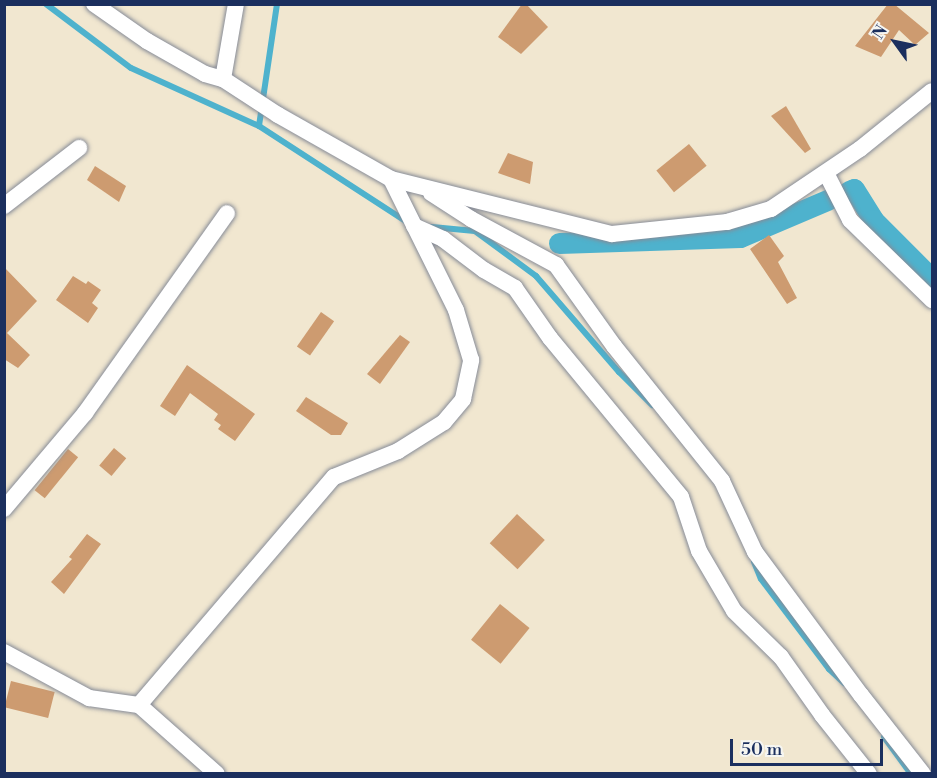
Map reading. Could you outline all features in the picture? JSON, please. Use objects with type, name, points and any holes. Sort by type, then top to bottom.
[{"type":"street","points":[[94,4],[147,41],[205,74],[224,80],[278,115],[391,179],[612,234],[728,222],[771,209],[826,173],[933,91]]},
{"type":"street","points":[[224,80],[236,4]]},
{"type":"street","points":[[4,206],[79,148]]},
{"type":"street","points":[[826,173],[850,220],[933,300]]},
{"type":"street","points":[[139,705],[334,477],[398,451],[444,422],[463,399],[471,360],[456,310],[391,179]]},
{"type":"street","points":[[420,186],[471,219],[556,265],[614,346],[722,481],[756,552],[861,695],[923,774]]},
{"type":"street","points":[[4,509],[85,413],[227,213]]},
{"type":"street","points":[[414,226],[442,239],[484,270],[515,288],[550,338],[681,497],[699,551],[734,611],[781,657],[822,715],[869,774]]},
{"type":"street","points":[[4,652],[89,698],[139,705],[217,774]]},
{"type":"building","points":[[522,4],[526,4],[548,27],[521,54],[498,37]]},
{"type":"building","points":[[888,4],[894,4],[929,33],[915,45],[899,30],[881,57],[855,46]]},
{"type":"building","points":[[786,106],[811,149],[805,153],[771,116]]},
{"type":"building","points":[[689,144],[707,166],[674,192],[656,170]]},
{"type":"building","points":[[508,153],[533,162],[530,184],[498,173]]},
{"type":"building","points":[[95,166],[126,186],[119,202],[87,180]]},
{"type":"building","points":[[769,235],[784,256],[778,262],[797,298],[787,304],[750,249]]},
{"type":"building","points":[[4,267],[37,301],[7,333],[30,355],[18,368],[4,359]]},
{"type":"building","points":[[73,276],[86,284],[88,281],[101,290],[92,303],[98,308],[88,323],[56,300]]},
{"type":"building","points":[[321,312],[334,321],[310,356],[297,346]]},
{"type":"building","points":[[400,335],[410,342],[380,384],[367,374]]},
{"type":"building","points":[[187,365],[255,414],[235,441],[218,429],[221,425],[214,420],[218,414],[190,393],[175,416],[160,406]]},
{"type":"building","points":[[306,397],[348,423],[341,435],[331,435],[296,411]]},
{"type":"building","points":[[114,448],[126,458],[111,476],[99,466]]},
{"type":"building","points":[[68,449],[78,457],[45,498],[35,490]]},
{"type":"building","points":[[517,514],[545,540],[518,569],[490,543]]},
{"type":"building","points":[[87,534],[101,544],[64,594],[51,582],[72,559],[69,557]]},
{"type":"building","points":[[500,604],[530,628],[501,664],[471,640]]},
{"type":"building","points":[[11,681],[55,692],[48,718],[4,707]]},
{"type":"waterway","points":[[46,4],[131,68],[259,126]]},
{"type":"waterway","points":[[277,4],[259,126],[407,222]]},
{"type":"waterway","points":[[849,191],[854,189],[873,220],[932,279]]},
{"type":"waterway","points":[[559,243],[740,237],[827,200]]},
{"type":"waterway","points":[[432,227],[475,231],[536,276],[619,372],[652,405]]},
{"type":"waterway","points":[[754,562],[761,579],[829,669],[844,683]]},
{"type":"waterway","points":[[884,737],[911,774]]}]
